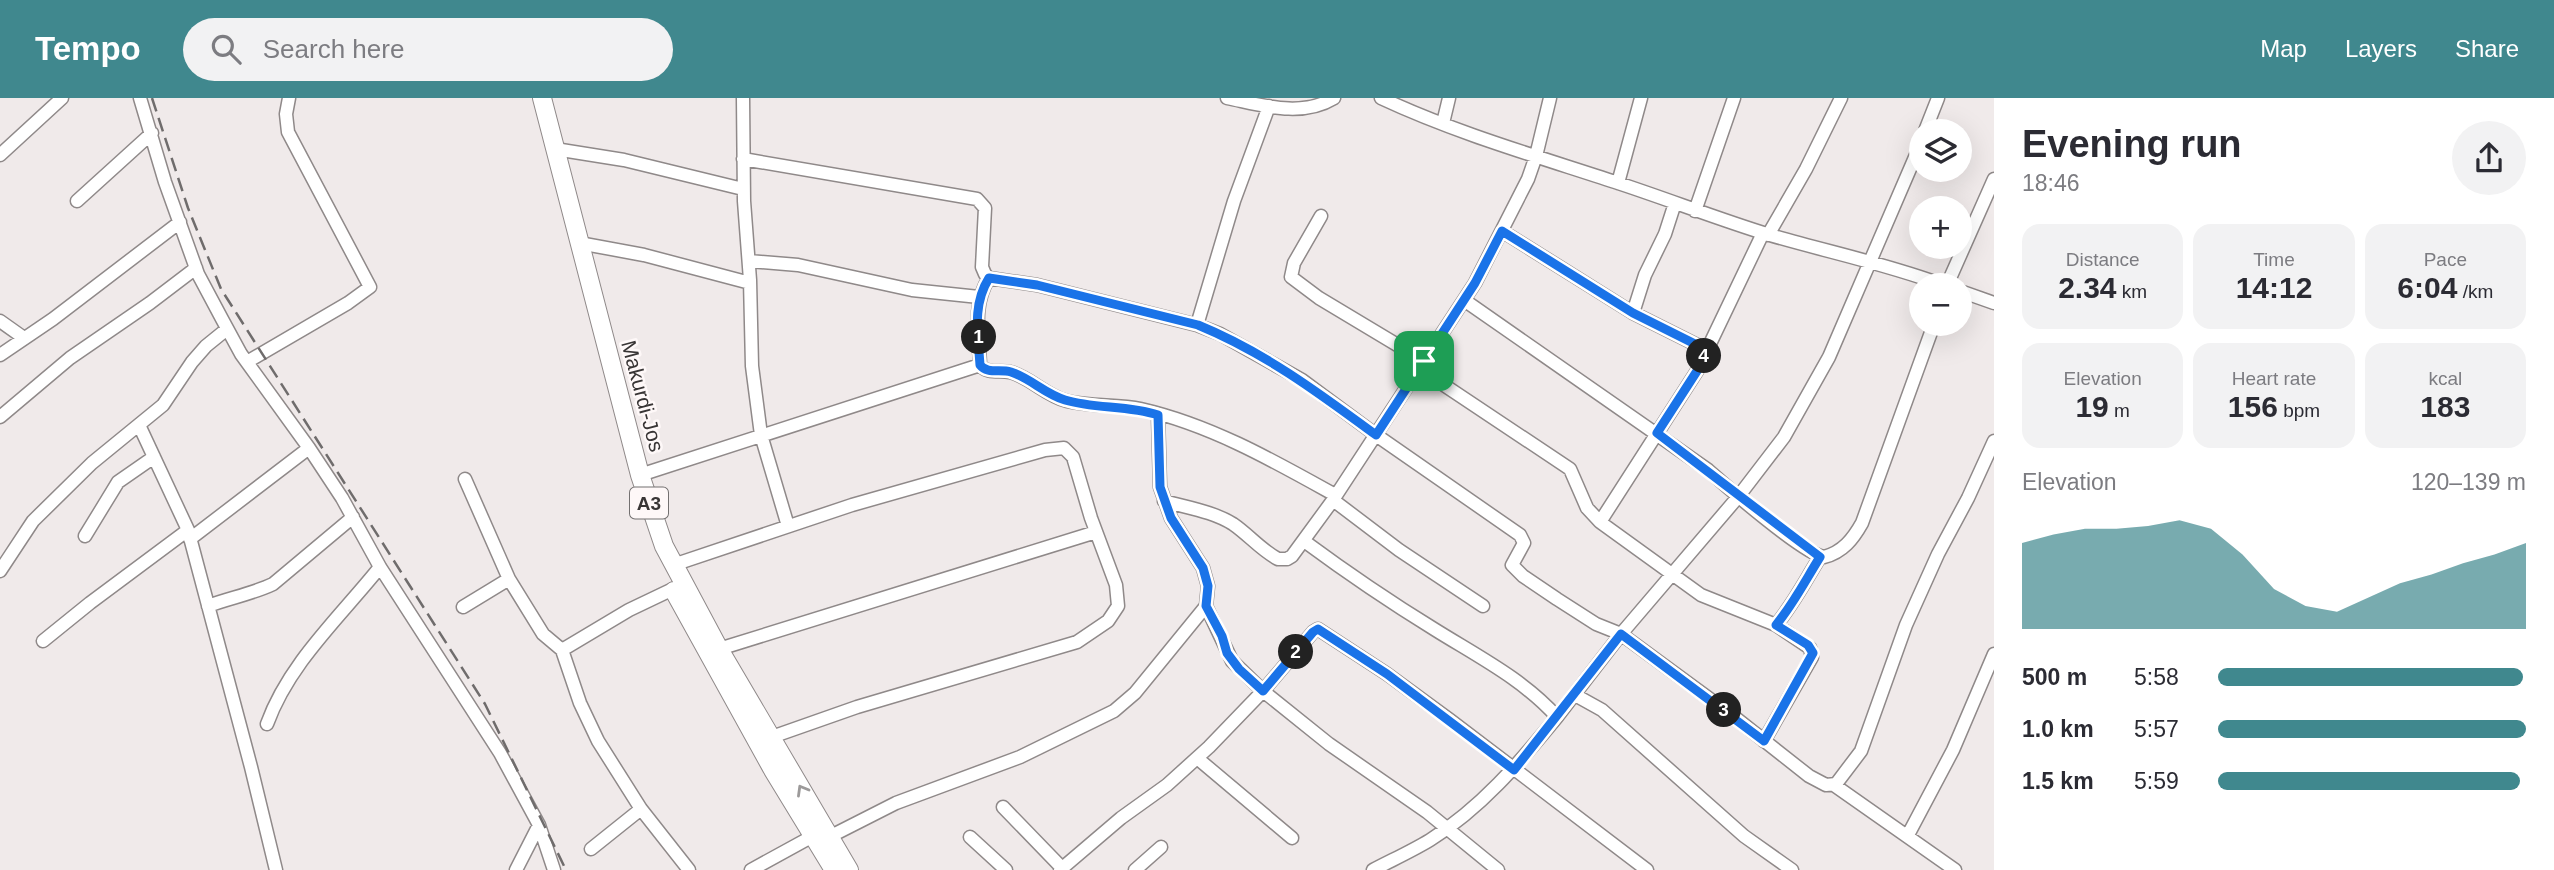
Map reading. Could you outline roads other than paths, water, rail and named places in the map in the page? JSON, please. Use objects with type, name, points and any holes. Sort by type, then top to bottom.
[{"type":"highway","name":"Makurdi-Jos","points":[[530,98],[630,480],[655,549],[673,589],[821,837],[834,870]]},
{"type":"highway","name":"Makurdi-Jos","points":[[541,98],[640,475],[664,546],[764,740]]},
{"type":"highway","name":"Makurdi-Jos","points":[[821,837],[849,870]]},
{"type":"street","points":[[0,155],[62,98]]},
{"type":"street","points":[[139,98],[196,268],[227,329],[247,362],[309,448],[353,517],[380,567],[493,742],[539,825],[554,870]]},
{"type":"street","points":[[743,98],[743,189],[749,261],[752,366],[761,436],[788,526]]},
{"type":"street","points":[[1227,98],[1306,110],[1334,98]]},
{"type":"street","points":[[1381,98],[1443,123],[1695,211],[1765,234],[1909,273]]},
{"type":"street","points":[[1443,123],[1449,98]]},
{"type":"street","points":[[1164,501],[1204,510],[1233,524],[1278,559],[1292,556],[1376,435],[1464,300],[1528,179],[1550,98]]},
{"type":"street","points":[[1618,183],[1641,98]]},
{"type":"street","points":[[1695,211],[1734,98]]},
{"type":"street","points":[[1600,522],[1697,371],[1765,234],[1806,169],[1841,98]]},
{"type":"street","points":[[1930,119],[1938,98]]},
{"type":"street","points":[[247,362],[348,303],[370,286],[288,132],[286,99]]},
{"type":"street","points":[[1198,325],[1234,201],[1269,106]]},
{"type":"street","points":[[77,201],[152,133]]},
{"type":"street","points":[[555,149],[624,160],[743,189]]},
{"type":"street","points":[[743,159],[977,200],[985,208],[982,267],[989,278],[1037,285],[1198,325],[1278,365],[1520,535],[1524,543],[1512,565],[1523,576],[1596,624],[1621,634],[1816,781],[1834,785],[1955,870]]},
{"type":"street","points":[[1373,870],[1432,839],[1473,808],[1514,770],[1621,634],[1738,497],[1784,437],[1829,357],[1909,171]]},
{"type":"street","points":[[1951,273],[1994,179]]},
{"type":"street","points":[[1633,313],[1645,275],[1665,234],[1675,203]]},
{"type":"street","points":[[1321,216],[1294,263],[1292,277],[1570,470],[1587,508],[1600,522],[1700,596],[1776,625],[1808,645],[1813,653],[1764,741]]},
{"type":"street","points":[[0,355],[53,319],[180,222]]},
{"type":"street","points":[[1502,231],[1633,313],[1707,350]]},
{"type":"street","points":[[579,243],[644,255],[750,283]]},
{"type":"street","points":[[749,261],[798,265],[912,290],[979,296]]},
{"type":"street","points":[[0,417],[70,358],[196,268]]},
{"type":"street","points":[[989,278],[979,296],[977,315],[980,365],[986,370],[1012,372],[1051,395],[1067,401],[1140,409],[1241,444],[1334,497],[1399,550],[1483,606]]},
{"type":"street","points":[[1972,295],[1994,303]]},
{"type":"street","points":[[1464,300],[1657,433],[1820,557],[1830,556],[1841,550],[1854,537],[1862,523],[1930,336]]},
{"type":"street","points":[[0,321],[24,338]]},
{"type":"street","points":[[0,571],[33,521],[92,463],[163,405],[192,362],[227,329]]},
{"type":"street","points":[[640,475],[980,365]]},
{"type":"street","points":[[1158,415],[1160,487],[1164,501],[1171,518],[1203,568],[1208,586],[1206,606],[1232,661],[1263,691],[1329,744],[1447,828],[1498,870]]},
{"type":"street","points":[[139,425],[189,535],[276,870]]},
{"type":"street","points":[[1834,785],[1861,751],[1906,625],[1994,441]]},
{"type":"street","points":[[673,565],[852,505],[1056,447],[1064,449],[1073,457],[1116,585],[1118,606],[1108,621],[1077,642],[857,707],[764,740]]},
{"type":"street","points":[[43,641],[90,603],[309,448]]},
{"type":"street","points":[[85,536],[118,482],[154,457]]},
{"type":"street","points":[[465,479],[509,579],[543,634],[562,650],[580,703],[598,741],[641,809],[689,870]]},
{"type":"street","points":[[1171,518],[1184,507]]},
{"type":"street","points":[[208,606],[272,584],[353,517]]},
{"type":"street","points":[[719,649],[1096,532]]},
{"type":"street","points":[[1304,541],[1430,627],[1514,678],[1540,698],[1557,717]]},
{"type":"street","points":[[1776,625],[1798,597],[1801,587],[1820,557]]},
{"type":"street","points":[[267,724],[288,679],[380,567]]},
{"type":"street","points":[[463,607],[509,579]]},
{"type":"street","points":[[562,650],[629,610],[673,589]]},
{"type":"street","points":[[751,870],[896,803],[1020,757],[1114,711],[1135,693],[1206,606]]},
{"type":"street","points":[[1003,807],[1061,869],[1197,758],[1263,691],[1318,629],[1387,674],[1647,870]]},
{"type":"street","points":[[1908,835],[1953,750],[1994,654]]},
{"type":"street","points":[[1575,695],[1602,710],[1744,836],[1792,870]]},
{"type":"street","points":[[1197,758],[1292,838]]},
{"type":"street","points":[[591,849],[641,809]]},
{"type":"street","points":[[516,870],[539,825]]},
{"type":"street","points":[[970,837],[1006,870]]},
{"type":"street","points":[[1135,870],[1161,847]]},
{"type":"railway","points":[[152,98],[188,208],[221,289],[485,704],[566,870]]}]
